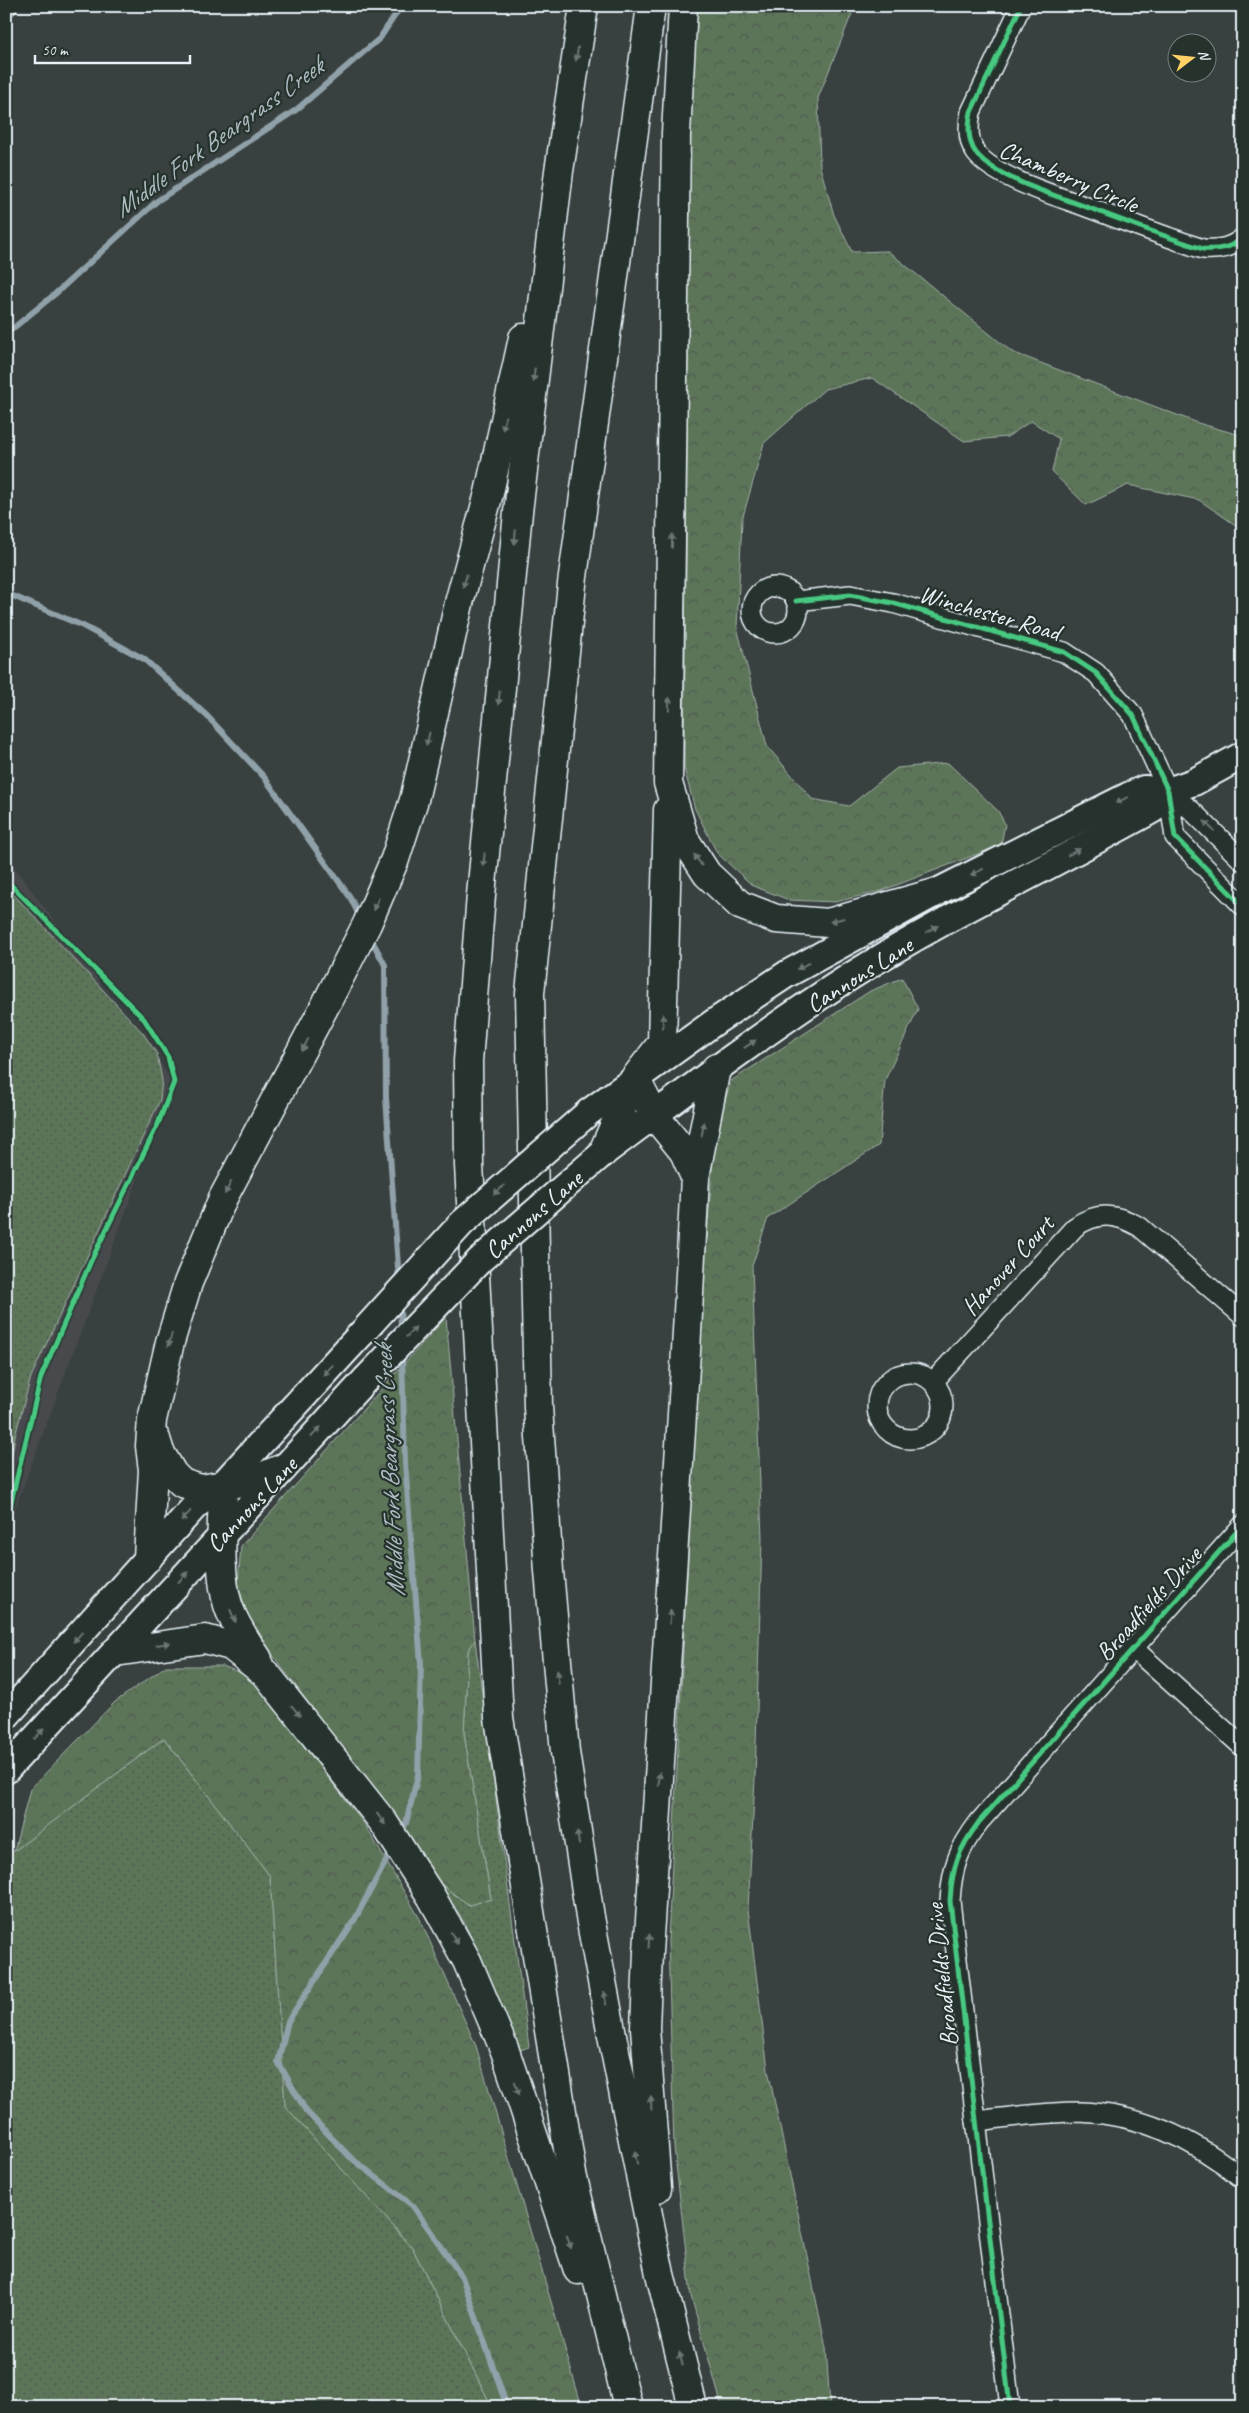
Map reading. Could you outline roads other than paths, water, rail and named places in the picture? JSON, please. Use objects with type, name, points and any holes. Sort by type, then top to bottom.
[{"type":"highway","points":[[584,6],[560,170],[518,512],[480,895],[468,1061],[469,1165],[499,1718],[572,2174],[626,2407]]},
{"type":"highway","points":[[651,6],[572,584],[530,993],[538,1407],[548,1561],[565,1752],[590,1917],[660,2274],[693,2407]]},
{"type":"highway","points":[[602,1154],[635,1078],[662,1044],[668,783],[676,133],[682,6]]},
{"type":"highway","points":[[148,1558],[152,1420],[170,1342],[188,1284],[210,1225],[243,1159],[328,1002],[367,924],[395,859],[414,800],[460,598],[489,493],[560,170]]},
{"type":"highway","points":[[668,783],[685,840],[708,874],[740,905],[776,918],[828,923],[938,892]]},
{"type":"highway","points":[[660,2274],[656,2172],[646,2028],[695,1177],[716,1068]]},
{"type":"highway","points":[[635,1078],[654,1115],[684,1152],[695,1177]]},
{"type":"highway","points":[[152,1420],[160,1452],[173,1474],[182,1483],[201,1489],[254,1480],[283,1468]]},
{"type":"highway","points":[[222,1484],[222,1575],[228,1605],[240,1631],[267,1675],[352,1780],[384,1823],[431,1896],[467,1961],[505,2051],[626,2407]]},
{"type":"highway","points":[[115,1652],[205,1639],[231,1646],[267,1675]]},
{"type":"main road","name":"Cannons Lane","points":[[6,1716],[195,1506],[222,1484],[462,1223],[588,1112],[787,974],[938,892],[1144,789],[1168,791],[1194,782],[1243,754]]},
{"type":"main road","name":"Cannons Lane","points":[[6,1770],[283,1468],[480,1260],[602,1154],[716,1068],[851,976],[955,916],[1152,810],[1168,791]]},
{"type":"main road","points":[[938,892],[955,916]]},
{"type":"street","name":"Chamberry Circle","points":[[1021,6],[971,112],[968,124],[970,140],[975,152],[985,163],[1028,185],[1204,250],[1219,250],[1231,246],[1243,238]]},
{"type":"street","name":"Winchester Road","points":[[796,601],[850,595],[893,603],[1064,652],[1096,673],[1133,715],[1168,791],[1175,837],[1243,906]]},
{"type":"street","name":"Winchester Road","points":[[1168,791],[1207,824],[1243,861]]},
{"type":"street","name":"Hanover Court","points":[[933,1382],[1075,1227],[1085,1220],[1103,1215],[1126,1219],[1140,1227],[1243,1316]]},
{"type":"street","name":"Broadfields Drive","points":[[1010,2407],[950,1902],[952,1875],[964,1841],[979,1822],[1243,1525]]},
{"type":"street","points":[[1133,1648],[1243,1746]]},
{"type":"street","points":[[976,2121],[1050,2113],[1080,2112],[1141,2122],[1195,2144],[1243,2179]]},
{"type":"waterway","name":"Middle Fork Beargrass Creek","points":[[6,334],[55,294],[157,201],[296,110],[380,38],[401,6]]},
{"type":"waterway","name":"Middle Fork Beargrass Creek","points":[[6,593],[83,626],[144,659],[207,716],[264,777],[350,897],[360,917]]},
{"type":"waterway","name":"Middle Fork Beargrass Creek","points":[[369,935],[385,965],[386,1098],[399,1281]]},
{"type":"waterway","name":"Middle Fork Beargrass Creek","points":[[400,1303],[401,1331]]},
{"type":"waterway","name":"Middle Fork Beargrass Creek","points":[[400,1834],[406,1823],[418,1775],[421,1664],[405,1463],[402,1353]]},
{"type":"waterway","name":"Middle Fork Beargrass Creek","points":[[392,1850],[355,1919],[288,2021],[278,2062],[306,2111],[350,2157],[413,2206],[462,2277],[507,2407]]}]
